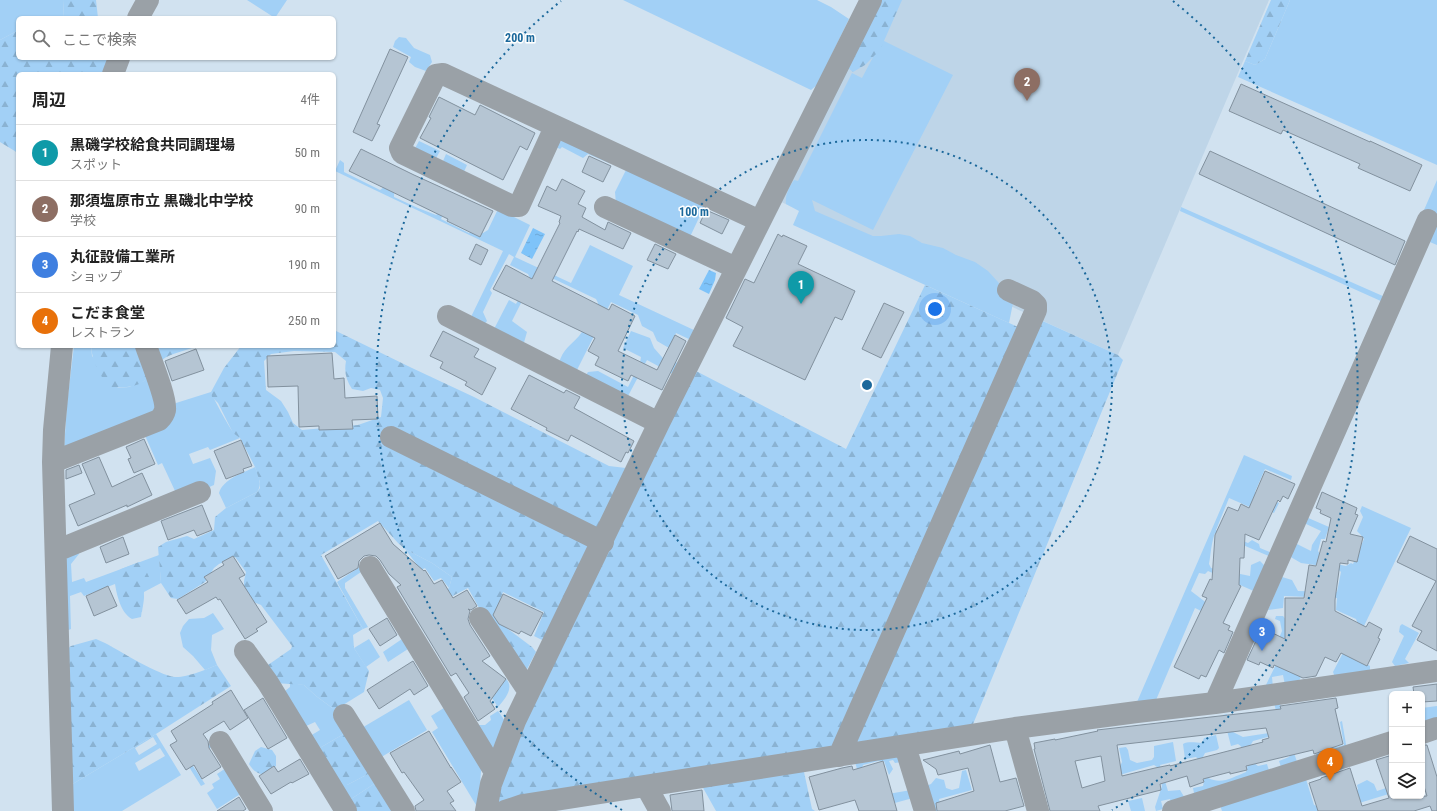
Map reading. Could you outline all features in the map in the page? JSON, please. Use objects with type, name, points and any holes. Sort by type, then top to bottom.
[{"type":"street","points":[[139,16],[148,0]]},
{"type":"street","points":[[486,811],[491,784],[515,721],[603,542],[659,423],[871,0]]},
{"type":"street","points":[[114,72],[118,60]]},
{"type":"street","points":[[556,127],[518,206],[512,206],[402,153],[400,148],[436,75],[443,74],[760,221]]},
{"type":"street","points":[[605,207],[736,268]]},
{"type":"street","points":[[1215,703],[1428,220]]},
{"type":"street","points":[[839,756],[1036,310],[1036,305],[1032,301],[1008,290]]},
{"type":"street","points":[[448,316],[659,423]]},
{"type":"street","points":[[62,348],[53,462],[63,811]]},
{"type":"street","points":[[53,462],[159,420],[164,415],[165,408],[163,398],[147,348]]},
{"type":"street","points":[[391,437],[603,542]]},
{"type":"street","points":[[56,551],[200,492]]},
{"type":"street","points":[[370,567],[495,772]]},
{"type":"street","points":[[480,618],[529,692]]},
{"type":"street","points":[[245,651],[268,683],[346,811]]},
{"type":"street","points":[[505,811],[523,805],[548,806],[646,786],[1015,728],[1215,703],[1437,671]]},
{"type":"street","points":[[344,715],[404,811]]},
{"type":"street","points":[[1015,728],[1038,811]]},
{"type":"street","points":[[1425,732],[1437,728]]},
{"type":"street","points":[[220,742],[262,811]]},
{"type":"street","points":[[1173,811],[1389,743]]},
{"type":"street","points":[[905,746],[925,811]]},
{"type":"street","points":[[646,786],[660,811]]},
{"type":"shaded area","points":[[878,0],[1269,0],[1118,355],[779,201]]},
{"type":"green space","points":[[0,0],[64,0],[63,16],[16,16],[16,32],[0,40]]},
{"type":"green space","points":[[64,0],[96,0],[98,16],[63,16]]},
{"type":"green space","points":[[247,0],[287,0],[276,16],[272,16]]},
{"type":"green space","points":[[623,0],[817,0],[849,19],[817,85],[811,90]]},
{"type":"green space","points":[[874,0],[902,0],[880,50],[865,65],[853,72],[843,64]]},
{"type":"green space","points":[[1271,0],[1290,0],[1265,59],[1255,65],[1245,61]]},
{"type":"green space","points":[[1290,0],[1437,0],[1437,165],[1238,77],[1245,61],[1255,65],[1265,59]]},
{"type":"green space","points":[[16,32],[16,60],[106,60],[109,64],[107,72],[16,72],[16,152],[0,142],[0,40]]},
{"type":"green space","points":[[399,37],[406,38],[414,48],[430,55],[432,62],[426,71],[415,67],[409,62],[411,57],[393,47],[395,41]]},
{"type":"green space","points":[[882,40],[953,75],[873,230],[812,200],[815,211],[873,236],[899,234],[910,236],[922,243],[943,248],[956,255],[975,262],[988,271],[1013,303],[1009,323],[793,225],[799,211],[786,204],[786,197],[789,188],[794,180],[798,181],[852,73],[862,78]]},
{"type":"green space","points":[[565,140],[610,161],[609,163],[588,154],[583,158],[562,147],[560,149],[556,147],[558,142]]},
{"type":"green space","points":[[419,141],[440,151],[434,162],[413,152]]},
{"type":"green space","points":[[446,154],[467,165],[462,176],[441,166]]},
{"type":"green space","points":[[340,160],[344,163],[344,172],[380,190],[387,185],[394,190],[394,197],[418,208],[436,215],[441,211],[444,212],[441,219],[469,233],[473,229],[483,233],[488,230],[498,209],[530,225],[515,257],[571,283],[590,245],[633,266],[619,295],[696,331],[691,340],[676,333],[669,348],[657,341],[653,332],[642,326],[638,315],[611,302],[576,372],[559,363],[565,351],[579,336],[592,316],[598,303],[596,299],[537,271],[512,321],[527,332],[523,346],[493,331],[509,300],[516,304],[530,278],[528,274],[510,265],[514,257],[509,254],[490,290],[492,293],[483,312],[487,321],[483,326],[470,319],[503,251],[336,171]]},
{"type":"green space","points":[[627,168],[705,205],[689,239],[616,204],[615,192]]},
{"type":"green space","points":[[1437,180],[1437,245],[1425,240],[1432,218],[1424,210]]},
{"type":"green space","points":[[1181,207],[1385,297],[1383,302],[1180,211]]},
{"type":"green space","points":[[925,285],[1029,332],[1036,318],[1118,355],[1123,360],[971,729],[801,758],[812,809],[815,811],[716,811],[702,786],[510,803],[496,802],[493,795],[556,647],[534,636],[544,612],[503,592],[495,614],[504,626],[532,647],[536,652],[525,673],[483,615],[468,588],[445,600],[441,595],[449,588],[452,577],[432,563],[405,549],[378,521],[321,555],[363,629],[353,635],[354,648],[369,671],[364,692],[335,710],[304,685],[275,683],[268,665],[291,649],[292,646],[261,605],[251,601],[244,592],[246,572],[235,557],[219,564],[214,568],[205,582],[178,599],[171,598],[161,583],[158,547],[166,542],[187,536],[194,539],[214,530],[215,517],[226,508],[257,492],[260,488],[260,482],[255,467],[240,438],[233,433],[218,403],[212,397],[211,392],[224,368],[239,348],[336,348],[336,331],[474,397],[609,466],[626,468],[696,371],[846,449]],"holes":[[[294,351],[335,352],[346,361],[346,376],[352,389],[363,391],[371,388],[380,390],[383,398],[381,417],[358,425],[302,430],[293,423],[281,401],[266,390],[264,361],[271,354]]]},
{"type":"green space","points":[[631,331],[650,338],[654,348],[668,364],[674,360],[678,364],[673,374],[647,360],[627,398],[585,377],[588,372],[598,371],[628,387],[640,363],[641,357],[623,348]]},
{"type":"green space","points":[[74,348],[91,348],[92,356],[118,388],[129,387],[144,381],[150,372],[159,413],[64,450],[67,404]]},
{"type":"green space","points":[[91,348],[191,348],[174,354],[159,362],[146,379],[136,385],[127,387],[108,387],[99,373]]},
{"type":"green space","points":[[211,392],[231,429],[240,438],[210,450],[208,447],[189,454],[193,464],[210,458],[216,471],[214,485],[207,488],[176,493],[162,463],[158,465],[143,431],[176,403]]},
{"type":"green space","points":[[1244,455],[1292,476],[1291,480],[1265,469],[1255,492],[1279,503],[1274,513],[1270,511],[1268,515],[1229,498],[1216,530],[1248,543],[1252,540],[1259,544],[1260,548],[1272,553],[1271,557],[1215,533],[1209,564],[1211,568],[1250,576],[1251,565],[1260,561],[1266,567],[1256,592],[1208,571],[1205,574],[1199,573],[1191,591],[1208,604],[1209,609],[1225,619],[1224,622],[1195,608],[1156,700],[1137,702]]},
{"type":"green space","points":[[255,467],[260,483],[257,492],[226,508],[219,493],[221,488],[229,480]]},
{"type":"green space","points":[[1362,506],[1411,528],[1352,651],[1358,659],[1370,666],[1370,672],[1335,677],[1333,672],[1358,624],[1356,619],[1336,610],[1337,598],[1284,596],[1283,608],[1268,610],[1282,577],[1292,580],[1298,591],[1337,592],[1341,572],[1337,568],[1301,563],[1289,556],[1295,543],[1311,551],[1312,545],[1321,531],[1304,523],[1306,517],[1329,527],[1325,539],[1321,539],[1318,551],[1323,558],[1329,562],[1346,566],[1351,563],[1353,564],[1364,539],[1357,531],[1363,517],[1360,511]]},
{"type":"green space","points":[[405,549],[432,563],[452,577],[449,588],[441,578],[434,581],[425,568],[421,570]]},
{"type":"green space","points":[[78,550],[79,554],[71,564],[72,582],[84,578],[86,582],[159,555],[161,583],[144,592],[141,617],[132,619],[125,613],[118,599],[115,584],[84,596],[81,592],[70,596],[71,629],[66,631],[65,562],[69,553]]},
{"type":"green space","points":[[139,562],[143,564],[149,577],[146,584],[142,588],[144,597],[142,612],[135,612],[130,610],[123,599],[119,571]]},
{"type":"green space","points":[[364,564],[361,572],[345,583],[345,588],[368,627],[363,629],[337,582]]},
{"type":"green space","points":[[213,613],[224,629],[212,635],[211,650],[217,665],[205,670],[183,647],[180,633],[183,626],[189,619],[204,618]]},
{"type":"green space","points":[[1276,616],[1283,616],[1288,622],[1325,622],[1284,646],[1277,643],[1282,631],[1280,621],[1275,619]]},
{"type":"green space","points":[[1402,624],[1419,633],[1405,659],[1409,663],[1395,666],[1392,662],[1404,636],[1399,632]]},
{"type":"green space","points":[[96,639],[150,668],[175,677],[190,675],[217,665],[231,686],[156,734],[71,785],[65,651],[71,646]]},
{"type":"green space","points":[[369,639],[380,657],[366,667],[354,648]]},
{"type":"green space","points":[[402,639],[411,647],[388,662],[383,652]]},
{"type":"green space","points":[[1316,645],[1298,683],[1285,685],[1283,675],[1272,677],[1273,688],[1264,689],[1284,648]]},
{"type":"green space","points":[[478,677],[498,690],[506,679],[508,682],[508,694],[498,707]]},
{"type":"green space","points":[[290,683],[304,685],[335,710],[347,732],[318,749],[310,736],[320,730],[315,722],[304,727],[285,691],[290,687]]},
{"type":"green space","points":[[409,700],[427,730],[378,759],[360,729]]},
{"type":"green space","points":[[1274,703],[1280,703],[1283,719],[1298,765],[1282,770],[1279,761],[1289,757],[1291,754],[1282,733],[1253,741],[1250,746],[1254,763],[1258,766],[1267,764],[1270,774],[1195,798],[1193,788],[1203,786],[1203,771],[1196,757],[1185,759],[1183,744],[1190,742],[1202,743],[1204,738],[1216,735],[1219,748],[1217,750],[1205,753],[1203,757],[1208,778],[1218,781],[1232,778],[1246,772],[1248,765],[1245,753],[1238,744],[1231,746],[1223,715],[1227,714],[1231,731],[1243,737],[1269,733],[1279,722]]},
{"type":"green space","points":[[447,706],[484,762],[481,773],[480,796],[476,805],[432,732],[438,728],[431,716]]},
{"type":"green space","points":[[1437,706],[1437,721],[1425,725],[1425,708]]},
{"type":"green space","points":[[498,711],[505,721],[493,750],[476,725],[485,725],[491,720],[490,716]]},
{"type":"green space","points":[[1342,721],[1347,750],[1315,755],[1319,751],[1344,745],[1340,722]]},
{"type":"green space","points":[[347,732],[372,772],[347,785],[338,785],[318,749]]},
{"type":"green space","points":[[156,734],[181,775],[122,811],[72,811],[71,785]],"holes":[[[153,737],[157,744],[139,755],[135,748]],[[160,748],[165,756],[139,771],[135,763]]]},
{"type":"green space","points":[[1173,742],[1176,761],[1160,765],[1168,791],[1180,790],[1186,800],[1172,805],[1170,799],[1161,801],[1163,809],[1156,811],[1155,807],[1162,786],[1157,767],[1154,765],[1116,776],[1122,762],[1119,748],[1126,747],[1130,760],[1137,763],[1152,760],[1154,757],[1154,746]]},
{"type":"green space","points":[[209,743],[212,747],[197,757],[193,766],[205,784],[201,786],[184,759]]},
{"type":"green space","points":[[261,747],[272,750],[276,756],[276,766],[265,774],[258,773],[249,764],[255,751]]},
{"type":"green space","points":[[897,755],[901,762],[895,763],[893,760],[889,761],[893,769],[889,775],[884,761],[863,765],[861,771],[871,797],[911,790],[913,798],[869,810],[855,762]]},
{"type":"green space","points":[[226,768],[242,793],[217,809],[207,793],[214,788],[212,784],[220,779],[217,774]]},
{"type":"green space","points":[[966,770],[972,790],[939,799],[942,811],[933,811],[926,786],[931,784],[936,778],[944,780],[946,788],[952,790],[959,788],[962,771]]},
{"type":"green space","points":[[372,772],[377,782],[348,801],[338,785],[347,785]]},
{"type":"green space","points":[[1305,776],[1314,805],[1317,806],[1355,792],[1358,789],[1357,785],[1367,780],[1374,784],[1377,791],[1389,787],[1389,794],[1333,811],[1222,811],[1219,802]]},
{"type":"green space","points":[[377,782],[400,811],[351,811],[348,801]]},
{"type":"green space","points":[[1142,798],[1145,811],[1131,811],[1128,801]]},
{"type":"water","points":[[533,228],[545,234],[532,259],[521,253]]},
{"type":"water","points":[[709,270],[716,273],[715,280],[709,294],[699,289]]},
{"type":"building","points":[[390,49],[408,57],[377,124],[380,125],[372,141],[353,132]]},
{"type":"building","points":[[1241,84],[1422,165],[1410,191],[1358,168],[1360,164],[1283,130],[1281,134],[1229,111]]},
{"type":"building","points":[[439,97],[475,115],[480,105],[535,133],[527,150],[520,146],[503,180],[420,138],[431,118],[429,117]]},
{"type":"building","points":[[361,149],[493,211],[480,237],[447,221],[448,219],[349,171]]},
{"type":"building","points":[[1210,151],[1405,241],[1395,265],[1199,174]]},
{"type":"building","points":[[589,156],[611,166],[603,182],[582,172]]},
{"type":"building","points":[[562,179],[585,191],[578,204],[586,208],[582,217],[605,230],[608,222],[631,233],[623,249],[579,229],[552,281],[609,310],[612,304],[635,316],[618,351],[657,370],[675,335],[686,341],[662,390],[631,375],[628,381],[595,365],[599,357],[588,351],[595,338],[493,289],[506,265],[532,279],[560,223],[561,216],[538,206],[547,186],[556,191]]},
{"type":"building","points":[[706,210],[729,220],[722,234],[700,223]]},
{"type":"building","points":[[778,234],[782,237],[783,235],[807,246],[798,264],[855,291],[842,320],[835,317],[805,380],[733,346],[743,327],[726,318],[745,279],[754,283]]},
{"type":"building","points":[[476,244],[488,250],[481,265],[469,259]]},
{"type":"building","points":[[655,244],[676,254],[668,269],[647,260]]},
{"type":"building","points":[[884,303],[904,312],[881,358],[862,349]]},
{"type":"building","points":[[443,331],[479,349],[474,357],[496,368],[482,395],[465,385],[467,382],[440,368],[443,362],[430,356]]},
{"type":"building","points":[[196,349],[204,370],[172,381],[165,361]]},
{"type":"building","points":[[332,353],[334,379],[344,378],[345,398],[377,396],[378,419],[352,420],[353,429],[319,430],[319,426],[299,427],[298,386],[268,387],[267,356]]},
{"type":"building","points":[[529,375],[564,393],[566,390],[580,397],[574,408],[634,441],[628,453],[626,452],[621,462],[571,435],[568,441],[511,409]]},
{"type":"building","points":[[144,439],[155,464],[134,473],[128,459],[131,458],[126,447]]},
{"type":"building","points":[[241,440],[252,466],[243,469],[244,472],[226,479],[214,451]]},
{"type":"building","points":[[99,457],[112,487],[142,473],[152,495],[127,507],[127,505],[78,526],[69,505],[95,494],[82,464]]},
{"type":"building","points":[[79,465],[82,473],[66,479],[66,470]]},
{"type":"building","points":[[1265,471],[1295,484],[1288,499],[1283,496],[1280,502],[1278,500],[1259,540],[1245,534],[1244,558],[1240,558],[1239,585],[1241,586],[1223,623],[1230,626],[1228,630],[1233,632],[1224,653],[1219,650],[1206,677],[1201,675],[1199,679],[1174,667],[1207,598],[1202,596],[1210,579],[1212,580],[1215,535],[1228,507],[1238,511],[1241,504],[1249,508]]},
{"type":"building","points":[[1322,492],[1357,508],[1355,514],[1358,515],[1350,534],[1363,537],[1357,562],[1348,560],[1348,564],[1340,563],[1335,611],[1366,627],[1369,622],[1382,629],[1378,638],[1380,639],[1367,666],[1341,653],[1336,662],[1325,657],[1316,676],[1303,678],[1274,665],[1273,668],[1260,662],[1259,665],[1247,660],[1262,628],[1285,639],[1285,598],[1304,598],[1309,565],[1316,566],[1323,541],[1326,542],[1331,518],[1320,513],[1321,510],[1316,508]]},
{"type":"building","points":[[202,505],[212,530],[197,536],[194,530],[168,540],[161,521]]},
{"type":"building","points":[[380,523],[393,544],[424,571],[425,570],[434,584],[442,580],[453,598],[467,590],[477,606],[471,610],[468,609],[470,611],[468,619],[470,625],[490,656],[482,661],[506,679],[490,701],[495,709],[478,721],[464,697],[469,693],[456,673],[451,676],[397,587],[401,585],[389,574],[380,560],[376,556],[364,556],[359,561],[358,568],[338,579],[325,556]]},
{"type":"building","points":[[1410,536],[1437,549],[1437,651],[1417,640],[1422,631],[1412,626],[1436,581],[1397,562]]},
{"type":"building","points":[[123,537],[129,554],[106,563],[100,547]]},
{"type":"building","points":[[233,556],[245,575],[239,578],[267,622],[256,629],[258,631],[245,639],[220,599],[218,600],[216,597],[186,614],[177,600],[208,582],[204,577],[224,565],[222,562]]},
{"type":"building","points":[[108,586],[117,606],[94,616],[86,596]]},
{"type":"building","points":[[503,594],[543,613],[531,636],[521,631],[519,634],[499,624],[493,615]]},
{"type":"building","points":[[387,618],[397,635],[380,646],[369,629]]},
{"type":"building","points":[[413,661],[428,686],[414,695],[410,689],[379,709],[367,690]]},
{"type":"building","points":[[1437,684],[1437,701],[1425,702],[1425,691],[1414,691],[1413,687]]},
{"type":"building","points":[[231,690],[248,718],[230,730],[224,721],[203,734],[208,741],[209,748],[221,767],[202,779],[194,765],[186,770],[170,745],[177,741],[171,731],[213,704],[212,702]]},
{"type":"building","points":[[263,698],[287,738],[268,749],[244,710]]},
{"type":"building","points":[[1336,698],[1338,708],[1335,709],[1343,744],[1314,754],[1313,750],[1246,766],[1247,770],[1230,774],[1230,772],[1203,779],[1204,782],[1190,787],[1187,776],[1160,784],[1161,790],[1098,806],[1100,811],[1050,811],[1034,749],[1034,743],[1098,731],[1097,730],[1281,709],[1280,706]],"holes":[[[1266,728],[1269,738],[1262,740],[1263,742],[1170,766],[1122,776],[1117,745]],[[1101,756],[1105,781],[1082,788],[1075,761]]]},
{"type":"building","points":[[429,731],[461,782],[447,791],[454,801],[450,803],[456,811],[416,811],[415,806],[424,800],[404,772],[402,773],[390,753]]},
{"type":"building","points":[[990,745],[1000,782],[1016,778],[1024,806],[1005,811],[937,811],[936,803],[974,791],[968,768],[938,775],[936,769],[923,760],[959,751],[960,754]]},
{"type":"building","points":[[1425,745],[1427,745],[1437,777],[1437,811],[1432,811],[1430,806],[1414,811],[1318,811],[1309,783],[1350,768],[1362,806],[1389,798],[1425,799],[1425,796],[1427,796],[1425,790]]},
{"type":"building","points":[[1389,756],[1389,798],[1376,760]]},
{"type":"building","points":[[300,759],[309,774],[292,783],[291,782],[271,794],[259,776],[274,766],[278,772]]},
{"type":"building","points":[[883,761],[897,811],[859,811],[855,800],[819,810],[809,777],[852,766],[853,770]]},
{"type":"building","points":[[702,790],[704,811],[672,811],[670,795]]},
{"type":"building","points":[[239,797],[246,809],[243,811],[217,811]]},
{"type":"place","name":"那須塩原市立 黒磯北中学校","points":[[1027,101]]},
{"type":"place","name":"黒磯学校給食共同調理場","points":[[801,304]]},
{"type":"place","name":"丸征設備工業所","points":[[1262,651]]},
{"type":"place","name":"こだま食堂","points":[[1330,781]]}]
